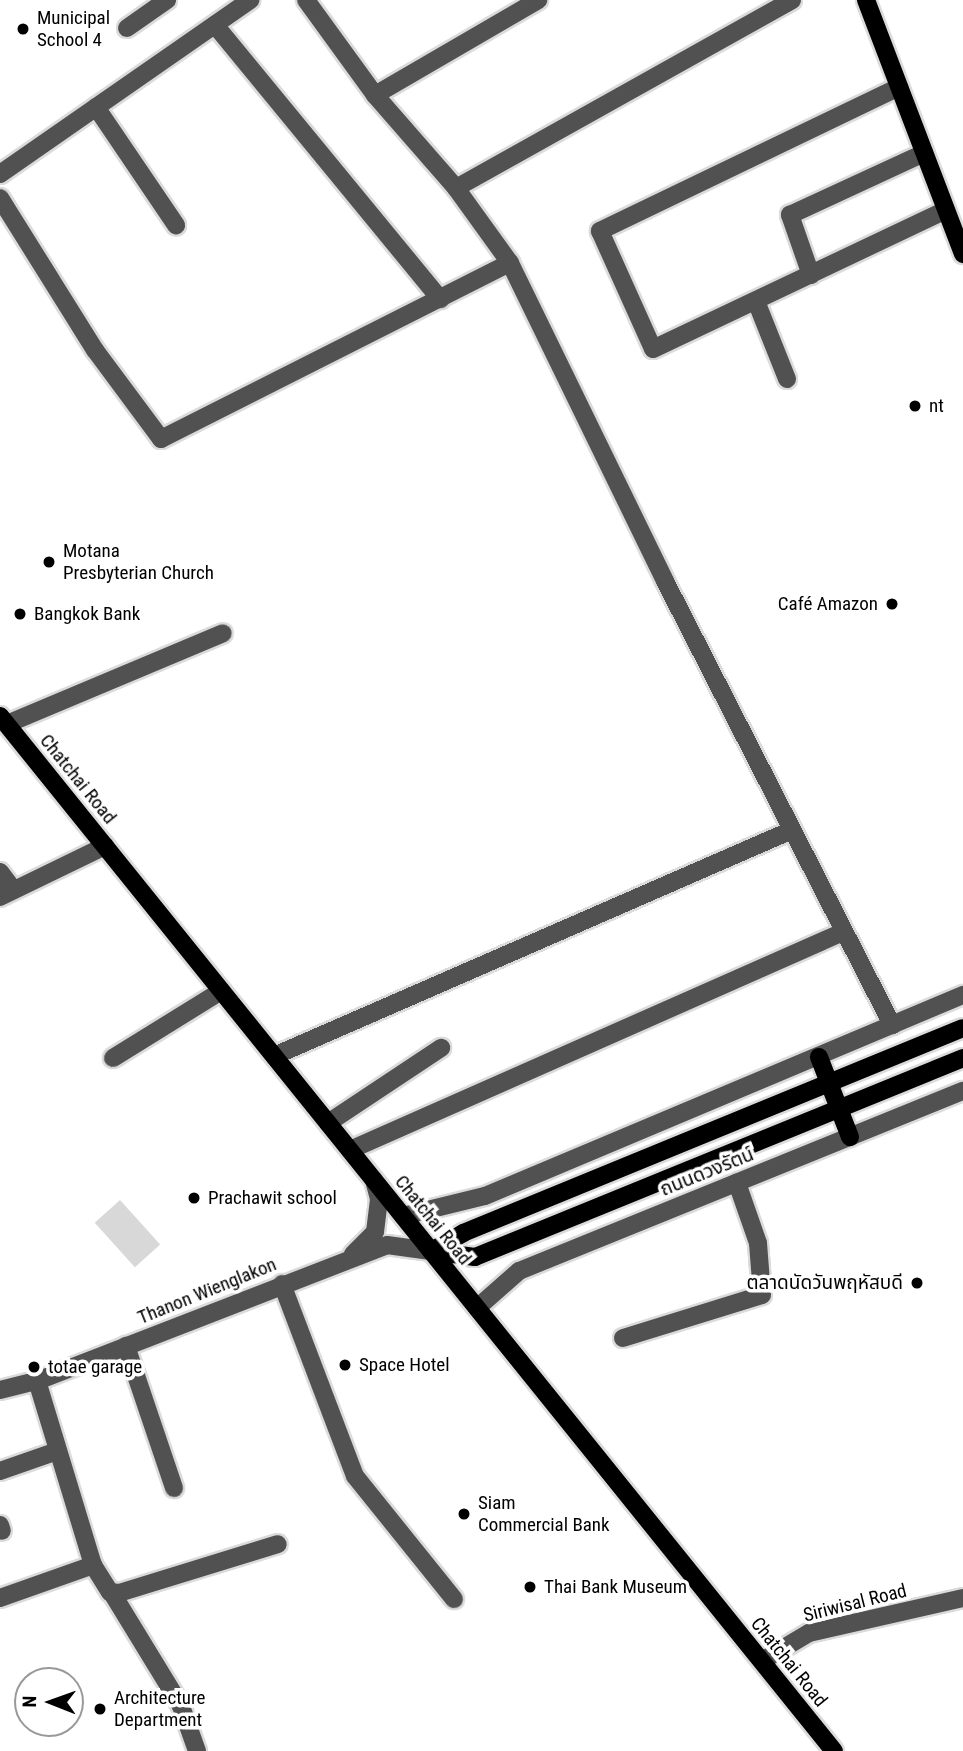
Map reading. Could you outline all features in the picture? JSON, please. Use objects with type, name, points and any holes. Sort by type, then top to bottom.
[{"type":"main road","points":[[866,0],[963,254]]},
{"type":"main road","name":"Chatchai Road","points":[[3,720],[834,1751]]},
{"type":"main road","points":[[431,1251],[463,1233],[963,1028]]},
{"type":"main road","points":[[818,1057],[850,1137]]},
{"type":"main road","points":[[431,1251],[475,1257],[963,1058]]},
{"type":"street","points":[[127,28],[167,0]]},
{"type":"street","points":[[0,174],[250,0]]},
{"type":"street","points":[[306,0],[374,95],[456,188],[510,263],[843,932],[892,1025]]},
{"type":"street","points":[[374,95],[538,0]]},
{"type":"street","points":[[456,188],[792,0]]},
{"type":"street","points":[[215,25],[440,299]]},
{"type":"street","points":[[899,87],[600,231],[653,349],[946,210]]},
{"type":"street","points":[[96,107],[176,225]]},
{"type":"street","points":[[811,275],[790,215],[924,153]]},
{"type":"street","points":[[0,198],[95,350],[161,439],[510,263]]},
{"type":"street","points":[[756,301],[787,379]]},
{"type":"street","points":[[3,720],[223,633]]},
{"type":"street","points":[[274,1056],[792,830]]},
{"type":"street","points":[[0,872],[7,893],[105,846]]},
{"type":"street","points":[[350,1150],[843,932]]},
{"type":"street","points":[[113,1058],[221,990]]},
{"type":"street","points":[[403,1216],[485,1196],[963,995]]},
{"type":"street","points":[[328,1123],[442,1048]]},
{"type":"street","name":"ถนนดวงรัตน์","points":[[477,1307],[519,1271],[963,1091]]},
{"type":"street","points":[[350,1257],[375,1232],[379,1199],[374,1180]]},
{"type":"street","points":[[623,1338],[762,1295],[758,1244],[737,1183]]},
{"type":"street","name":"Thanon Wienglakon","points":[[0,1390],[37,1381],[350,1257],[387,1245],[431,1251]]},
{"type":"street","points":[[282,1284],[355,1476],[453,1599]]},
{"type":"street","points":[[126,1346],[174,1488]]},
{"type":"street","points":[[37,1381],[93,1565],[113,1593],[181,1706],[197,1751]]},
{"type":"street","points":[[0,1471],[57,1451]]},
{"type":"street","points":[[113,1593],[278,1544]]},
{"type":"street","points":[[0,1598],[93,1565]]},
{"type":"street","name":"Siriwisal Road","points":[[762,1661],[809,1633],[963,1598]]},
{"type":"shaded area","points":[[120,1200],[160,1245],[135,1267],[95,1223]]},
{"type":"place","name":"Municipal School 4","points":[[23,29]]},
{"type":"place","name":"nt","points":[[915,406]]},
{"type":"place","name":"Motana Presbyterian Church","points":[[49,562]]},
{"type":"place","name":"Café Amazon","points":[[892,604]]},
{"type":"place","name":"Bangkok Bank","points":[[20,614]]},
{"type":"place","name":"Prachawit school","points":[[194,1198]]},
{"type":"place","name":"ตลาดนัดวันพฤหัสบดี","points":[[917,1283]]},
{"type":"place","name":"Space Hotel","points":[[345,1365]]},
{"type":"place","name":"totae garage","points":[[34,1367]]},
{"type":"place","name":"Siam Commercial Bank","points":[[464,1514]]},
{"type":"place","name":"Thai Bank Museum","points":[[530,1587]]},
{"type":"place","name":"Architecture Department","points":[[100,1709]]}]
